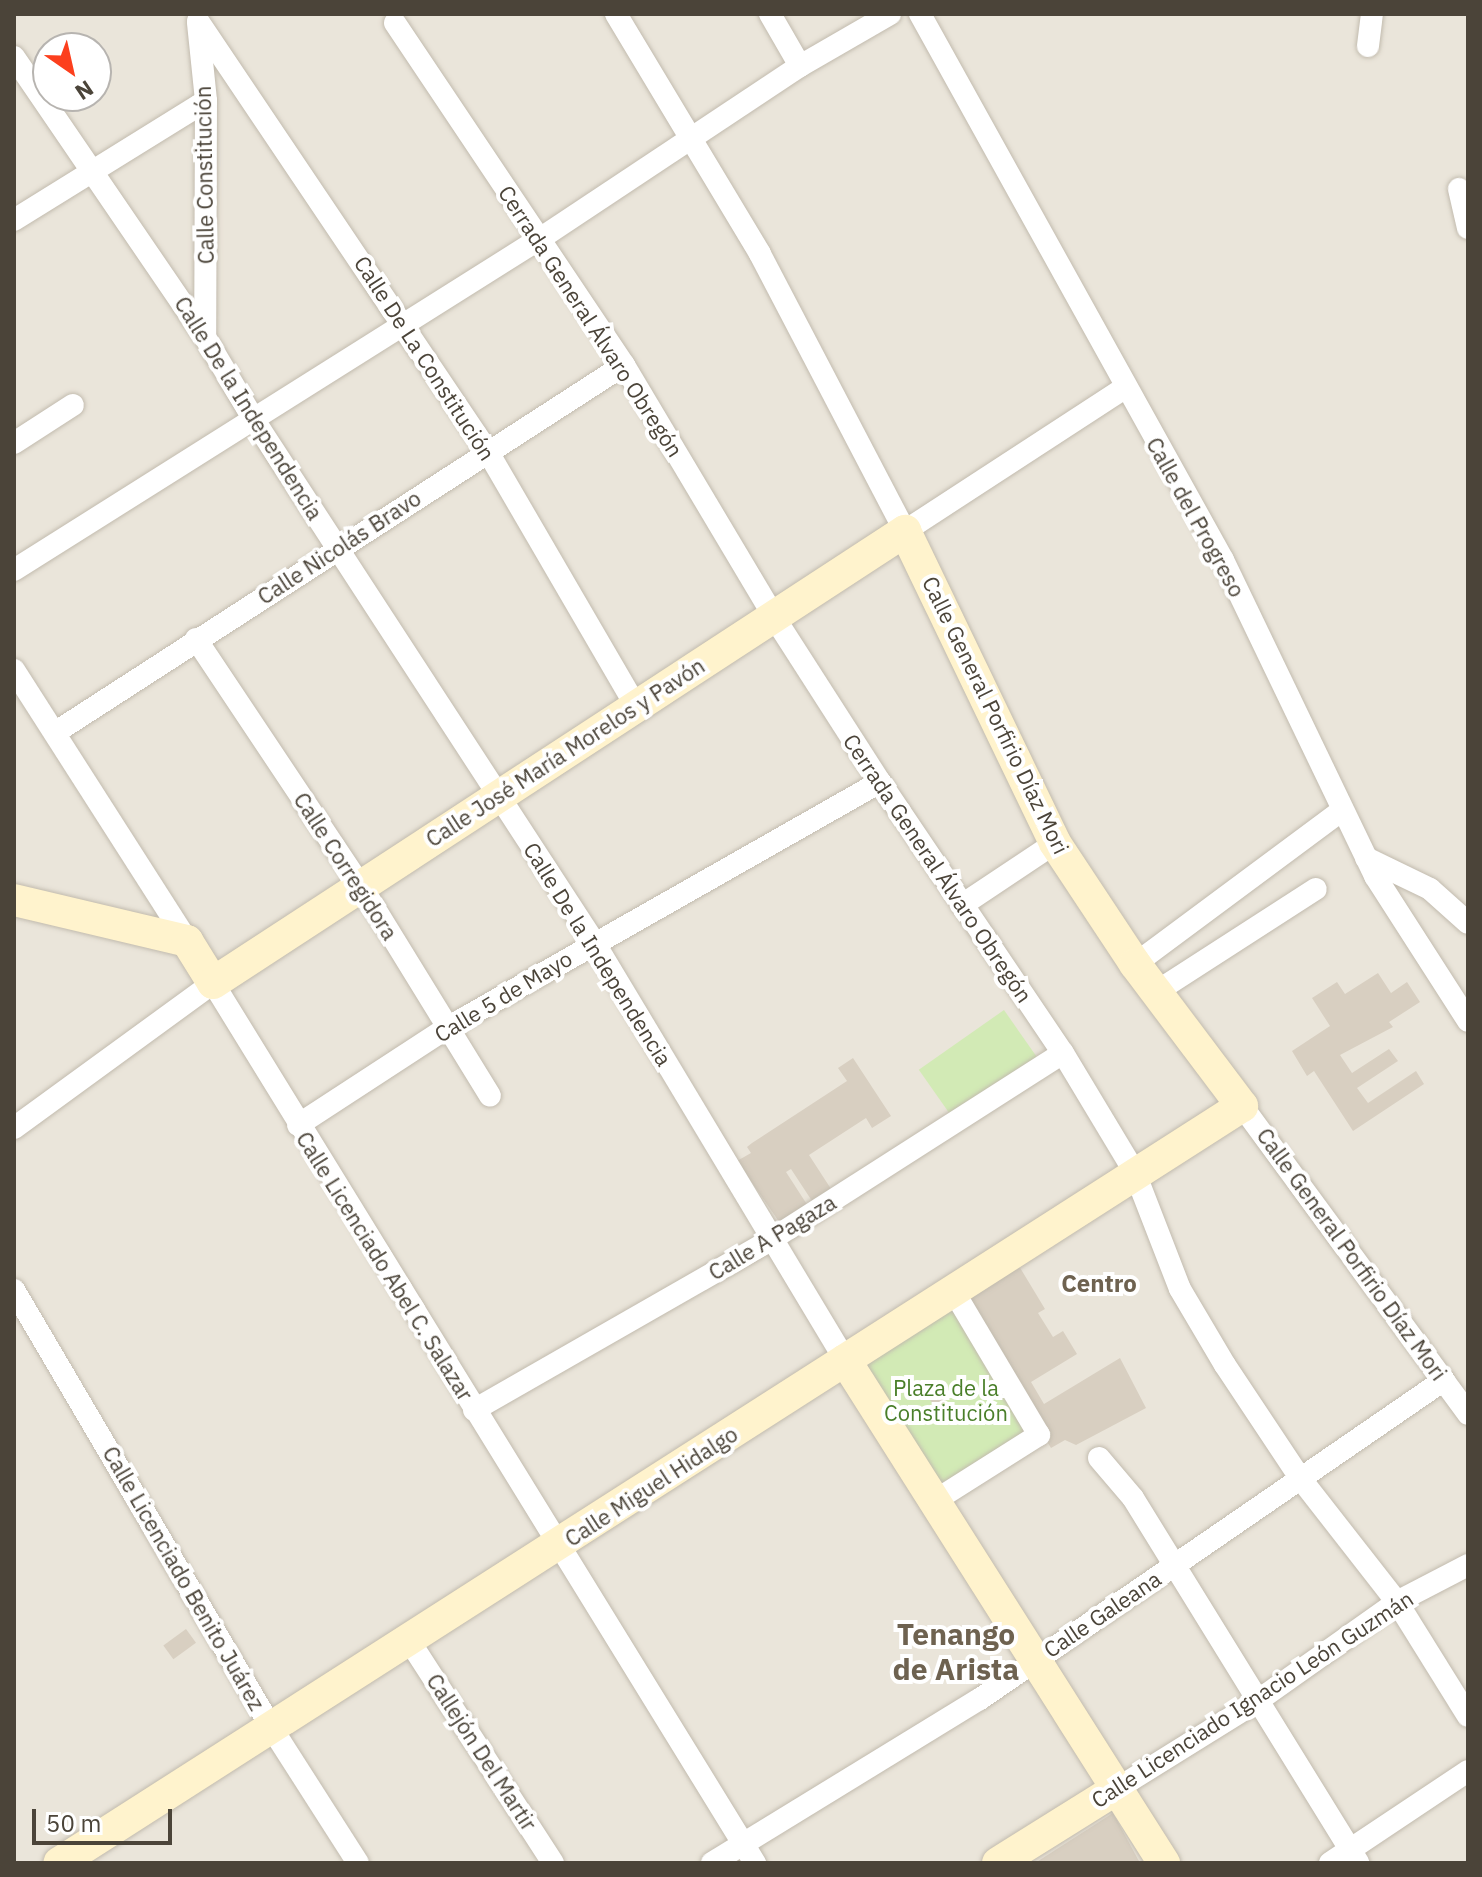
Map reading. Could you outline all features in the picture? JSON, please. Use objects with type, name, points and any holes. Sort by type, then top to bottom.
[{"type":"street","name":"Calle General Porfirio Díaz Mori","points":[[616,14],[760,254],[905,531],[1055,843],[1135,964],[1468,1414]]},
{"type":"street","points":[[770,14],[800,66]]},
{"type":"street","points":[[14,570],[254,420],[403,322],[541,238],[800,66],[890,14]]},
{"type":"street","name":"Calle del Progreso","points":[[920,14],[1124,388],[1223,560],[1366,858],[1468,1021]]},
{"type":"street","points":[[1368,46],[1372,14]]},
{"type":"street","name":"Calle Constitución","points":[[197,17],[206,101],[205,337]]},
{"type":"street","name":"Calle De La Constitución","points":[[197,17],[488,452],[635,705]]},
{"type":"street","name":"Cerrada General Álvaro Obregón","points":[[395,23],[624,365],[774,617],[880,782],[1063,1053],[1135,1173],[1180,1289],[1300,1478],[1397,1602],[1468,1716]]},
{"type":"street","name":"Calle De la Independencia","points":[[14,57],[96,172],[205,337],[254,420],[594,942],[845,1360],[1037,1658],[1164,1863]]},
{"type":"street","points":[[14,220],[206,101]]},
{"type":"street","points":[[1459,189],[1468,228]]},
{"type":"street","name":"Calle Nicolás Bravo","points":[[56,732],[624,365]]},
{"type":"street","name":"Calle José María Morelos y Pavón","points":[[14,1128],[213,983],[497,793],[774,617],[1124,388]]},
{"type":"street","points":[[14,443],[73,405]]},
{"type":"street","name":"Calle Corregidora","points":[[196,639],[361,886],[490,1096]]},
{"type":"street","name":"Calle Licenciado Abel C. Salazar","points":[[14,670],[187,941],[749,1854]]},
{"type":"street","name":"Calle 5 de Mayo","points":[[298,1125],[447,1028],[880,782]]},
{"type":"street","points":[[1135,964],[1341,811]]},
{"type":"street","points":[[962,905],[1055,843]]},
{"type":"street","points":[[1366,858],[1430,889],[1468,923]]},
{"type":"street","points":[[1156,992],[1316,889]]},
{"type":"street","points":[[14,900],[187,941]]},
{"type":"street","name":"Calle A Pagaza","points":[[474,1410],[772,1239],[1063,1053]]},
{"type":"street","name":"Calle Miguel Hidalgo","points":[[59,1863],[92,1854],[271,1727],[410,1642],[1242,1106]]},
{"type":"street","name":"Calle Licenciado Benito Juárez","points":[[14,1290],[271,1727],[358,1863]]},
{"type":"street","points":[[936,1500],[1039,1435],[954,1292]]},
{"type":"street","name":"Calle Galeana","points":[[712,1863],[749,1854],[1444,1380]]},
{"type":"street","points":[[1099,1458],[1117,1474],[1354,1857]]},
{"type":"street","name":"Calle Licenciado Ignacio León Guzmán","points":[[998,1863],[1256,1702],[1397,1602],[1468,1565]]},
{"type":"street","name":"Callejón Del Martir","points":[[410,1642],[553,1863]]},
{"type":"street","points":[[1330,1863],[1354,1857],[1468,1771]]},
{"type":"shaded area","points":[[14,14],[1468,14],[1468,1863],[14,1863]]},
{"type":"green space","points":[[1004,1010],[1041,1062],[956,1122],[919,1070]]},
{"type":"green space","name":"Plaza de la Constitución","points":[[952,1305],[1033,1435],[938,1494],[857,1364]]},
{"type":"building","points":[[1378,973],[1391,993],[1407,982],[1420,1002],[1389,1022],[1393,1027],[1340,1055],[1352,1073],[1389,1049],[1398,1061],[1357,1088],[1368,1103],[1416,1071],[1424,1084],[1353,1131],[1314,1071],[1307,1076],[1292,1051],[1330,1026],[1312,998],[1337,982],[1345,994]]},
{"type":"building","points":[[853,1058],[891,1116],[872,1128],[866,1118],[809,1155],[833,1192],[814,1204],[791,1169],[786,1172],[808,1206],[782,1226],[737,1161],[751,1153],[747,1147],[752,1143],[847,1081],[838,1068]]},
{"type":"building","points":[[1019,1266],[1045,1309],[1038,1313],[1053,1337],[1063,1331],[1077,1354],[1031,1382],[1044,1404],[1120,1358],[1146,1408],[1076,1445],[1065,1440],[1051,1448],[961,1301]]},
{"type":"building","points":[[938,1387],[947,1396],[938,1405],[929,1396]]},
{"type":"building","points":[[186,1629],[196,1643],[173,1659],[163,1645]]},
{"type":"building","points":[[1113,1813],[1140,1863],[1035,1863]]},
{"type":"district","name":"Centro","points":[[1099,1284]]},
{"type":"district","name":"Tenango de Arista","points":[[956,1651]]}]
